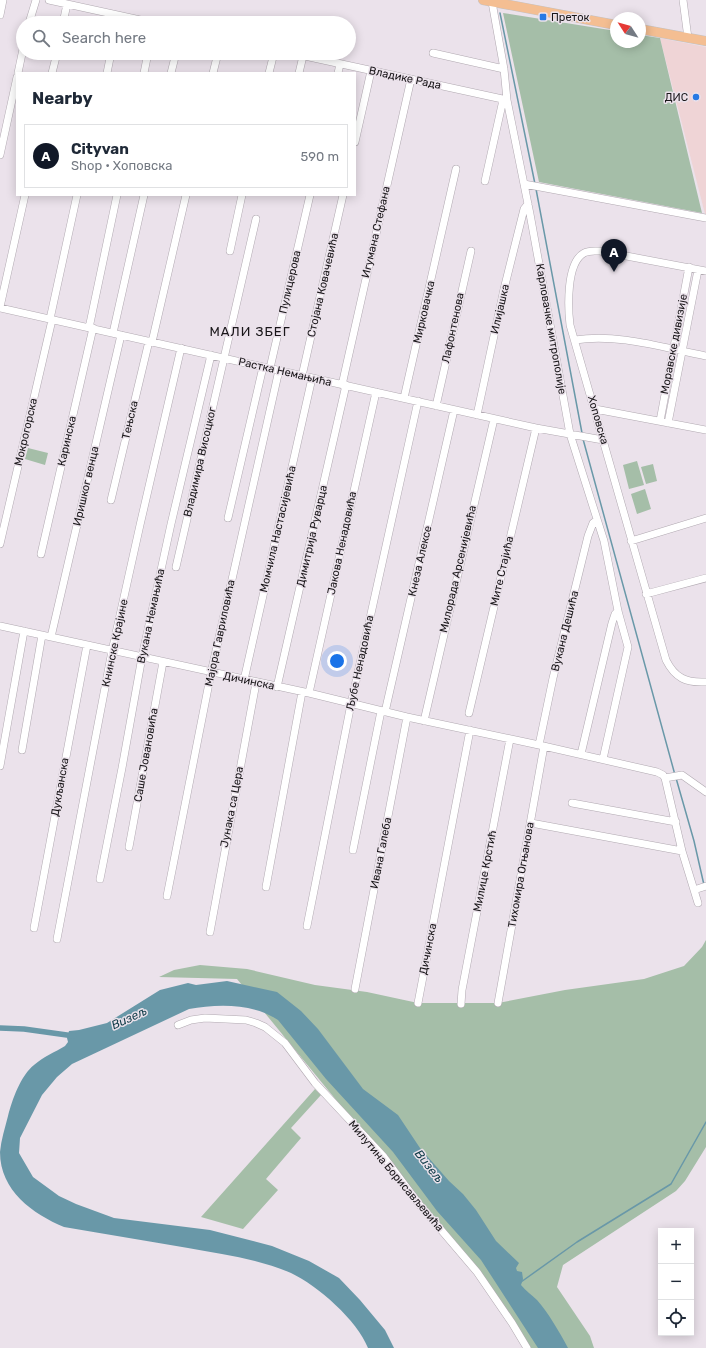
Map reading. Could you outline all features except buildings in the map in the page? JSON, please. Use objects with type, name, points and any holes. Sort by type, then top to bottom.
[{"type":"main road","points":[[488,1],[502,2],[610,23]]},
{"type":"main road","points":[[646,30],[706,41]]},
{"type":"street","points":[[0,15],[4,0]]},
{"type":"street","points":[[31,16],[36,0]]},
{"type":"street","points":[[50,0],[109,16]]},
{"type":"street","points":[[683,0],[688,38]]},
{"type":"street","name":"Карловачке митрополије","points":[[488,1],[504,69],[505,100],[528,204],[570,434],[604,541],[618,611],[628,647],[603,759]]},
{"type":"street","points":[[65,16],[68,4]]},
{"type":"street","points":[[433,53],[504,69]]},
{"type":"street","points":[[18,72],[21,60]]},
{"type":"street","points":[[52,72],[55,60]]},
{"type":"street","points":[[107,72],[110,60]]},
{"type":"street","points":[[144,72],[147,60]]},
{"type":"street","points":[[171,72],[174,60]]},
{"type":"street","points":[[213,72],[216,60]]},
{"type":"street","points":[[269,72],[272,60]]},
{"type":"street","points":[[299,72],[302,60]]},
{"type":"street","name":"Владике Рада","points":[[322,60],[505,100]]},
{"type":"street","points":[[338,72],[340,64]]},
{"type":"street","points":[[356,138],[371,71]]},
{"type":"street","name":"Игумана Стефана","points":[[344,385],[411,79]]},
{"type":"street","points":[[0,155],[16,82]]},
{"type":"street","points":[[485,181],[505,100]]},
{"type":"street","name":"Мирковачка","points":[[404,398],[456,169]]},
{"type":"street","points":[[524,184],[706,218]]},
{"type":"street","points":[[0,307],[25,196]]},
{"type":"street","name":"Мокрогорска","points":[[0,544],[51,319],[77,196]]},
{"type":"street","name":"Каринска","points":[[41,554],[91,328],[118,196]]},
{"type":"street","points":[[113,333],[144,196]]},
{"type":"street","name":"Тењска","points":[[112,500],[186,196]]},
{"type":"street","points":[[230,251],[242,196]]},
{"type":"street","name":"Пулицерова","points":[[228,518],[310,196]]},
{"type":"street","name":"Стојана Ковачевића","points":[[302,376],[343,196]]},
{"type":"street","name":"Илијашка","points":[[477,415],[504,289],[524,209],[528,204]]},
{"type":"street","name":"Владимира Висоцког","points":[[176,566],[256,219]]},
{"type":"street","name":"Лафонтенова","points":[[436,406],[471,251]]},
{"type":"street","name":"Хоповска","points":[[706,271],[600,251],[585,252],[577,261],[570,285],[568,310],[570,325],[595,409],[601,439],[662,647],[668,663],[674,672],[680,677],[690,682],[706,682]]},
{"type":"street","name":"Моравске дивизије","points":[[660,421],[689,268]]},
{"type":"street","name":"Моравске дивизије","points":[[668,423],[698,270]]},
{"type":"street","name":"Растка Немањића","points":[[0,307],[494,419],[601,439]]},
{"type":"street","name":"Иришког венца","points":[[51,637],[121,335]]},
{"type":"street","points":[[575,340],[605,337],[706,356]]},
{"type":"street","name":"Книнске Крајине","points":[[56,939],[112,651],[181,348]]},
{"type":"street","name":"Вукана Немањића","points":[[100,879],[142,657],[174,509],[211,355]]},
{"type":"street","name":"Мајора Гавриловића","points":[[167,896],[211,673],[279,370]]},
{"type":"street","name":"Момчила Настасијевића","points":[[244,680],[312,378]]},
{"type":"street","name":"Димитрија Руварца","points":[[277,687],[344,385]]},
{"type":"street","name":"Јакова Ненадовића","points":[[309,694],[376,392]]},
{"type":"street","name":"Љубе Ненадовића","points":[[307,926],[351,704],[418,402]]},
{"type":"street","points":[[595,409],[706,430]]},
{"type":"street","name":"Кнеза Алексе","points":[[383,711],[454,410]]},
{"type":"street","name":"Милорада Арсенијевића","points":[[424,720],[494,419]]},
{"type":"street","name":"Мите Стајића","points":[[469,713],[536,428]]},
{"type":"street","points":[[632,541],[706,518]]},
{"type":"street","name":"Вукана Дешића","points":[[542,745],[553,678],[588,536],[593,523],[597,520]]},
{"type":"street","points":[[646,594],[706,578]]},
{"type":"street","points":[[581,754],[612,623],[615,614],[618,611]]},
{"type":"street","name":"Дичинска","points":[[0,626],[302,692],[407,717],[542,745],[651,770],[669,776],[685,777],[706,792]]},
{"type":"street","points":[[0,766],[24,631]]},
{"type":"street","points":[[22,750],[42,635]]},
{"type":"street","name":"Дукљанска","points":[[34,928],[87,645]]},
{"type":"street","name":"Саше Јовановића","points":[[129,847],[163,662]]},
{"type":"street","name":"Јунака са Цера","points":[[210,932],[256,683]]},
{"type":"street","points":[[266,887],[302,692]]},
{"type":"street","points":[[353,850],[383,711]]},
{"type":"street","name":"Ивана Галеба","points":[[355,989],[407,717]]},
{"type":"street","name":"Дичинска","points":[[418,1003],[470,730]]},
{"type":"street","name":"Милице Крстић","points":[[461,1004],[462,990],[510,739]]},
{"type":"street","name":"Тихомира Огњанова","points":[[498,1003],[530,823],[542,745]]},
{"type":"street","points":[[669,776],[682,851],[701,888],[698,903]]},
{"type":"street","points":[[572,803],[676,822]]},
{"type":"street","points":[[530,823],[682,851]]},
{"type":"street","name":"Милутина Борисављевића","points":[[178,1025],[191,1020],[205,1018],[246,1020],[256,1023],[285,1044],[315,1083],[384,1157],[419,1204],[476,1272],[512,1323],[527,1348]]},
{"type":"shaded area","points":[[660,38],[706,47],[706,215],[705,214]]},
{"type":"green space","points":[[503,13],[610,30],[610,48],[646,48],[646,36],[660,38],[702,213],[539,182]]},
{"type":"green space","points":[[28,448],[48,453],[45,465],[25,459]]},
{"type":"green space","points":[[637,461],[644,485],[629,489],[623,465]]},
{"type":"green space","points":[[653,464],[657,481],[646,484],[641,467]]},
{"type":"green space","points":[[645,489],[651,509],[637,514],[631,494]]},
{"type":"green space","points":[[706,940],[706,1147],[685,1181],[676,1191],[563,1265],[557,1287],[590,1336],[594,1348],[527,1348],[477,1272],[237,979],[159,977],[174,970],[200,965],[247,969],[315,985],[367,992],[418,1003],[498,1003],[565,990],[644,979],[684,966],[702,947]]},
{"type":"green space","points":[[315,1089],[321,1095],[291,1128],[301,1138],[266,1179],[278,1190],[243,1229],[201,1217]]},
{"type":"water","name":"Визељ","points":[[227,981],[277,992],[301,1011],[318,1029],[363,1089],[398,1115],[420,1148],[476,1210],[496,1241],[519,1263],[516,1268],[517,1271],[522,1272],[523,1279],[521,1285],[545,1310],[558,1329],[568,1348],[538,1348],[481,1260],[437,1211],[393,1152],[326,1079],[278,1020],[257,1010],[235,1006],[211,1006],[189,1009],[72,1064],[57,1077],[42,1095],[20,1138],[19,1153],[33,1177],[59,1196],[76,1204],[114,1218],[210,1230],[272,1246],[309,1261],[339,1278],[385,1330],[394,1348],[368,1348],[363,1337],[355,1326],[336,1305],[313,1286],[279,1268],[214,1252],[64,1227],[52,1222],[30,1208],[20,1199],[6,1178],[1,1166],[0,1152],[3,1134],[12,1103],[21,1081],[29,1069],[65,1046],[68,1042],[67,1038],[69,1031],[107,1023],[160,990],[188,983],[196,985]]},
{"type":"waterway","points":[[500,13],[535,184]]},
{"type":"waterway","points":[[536,189],[582,433]]},
{"type":"waterway","points":[[583,439],[675,775]]},
{"type":"waterway","points":[[676,778],[694,841],[704,885]]},
{"type":"waterway","points":[[0,1028],[24,1029],[74,1036]]},
{"type":"waterway","points":[[521,1282],[577,1242],[671,1184],[706,1122]]},
{"type":"place","name":"Преток","points":[[543,17]]},
{"type":"place","name":"ДИС","points":[[696,97]]},
{"type":"place","name":"Cityvan","points":[[614,272]]},
{"type":"district","name":"МАЛИ ЗБЕГ","points":[[250,331]]}]
